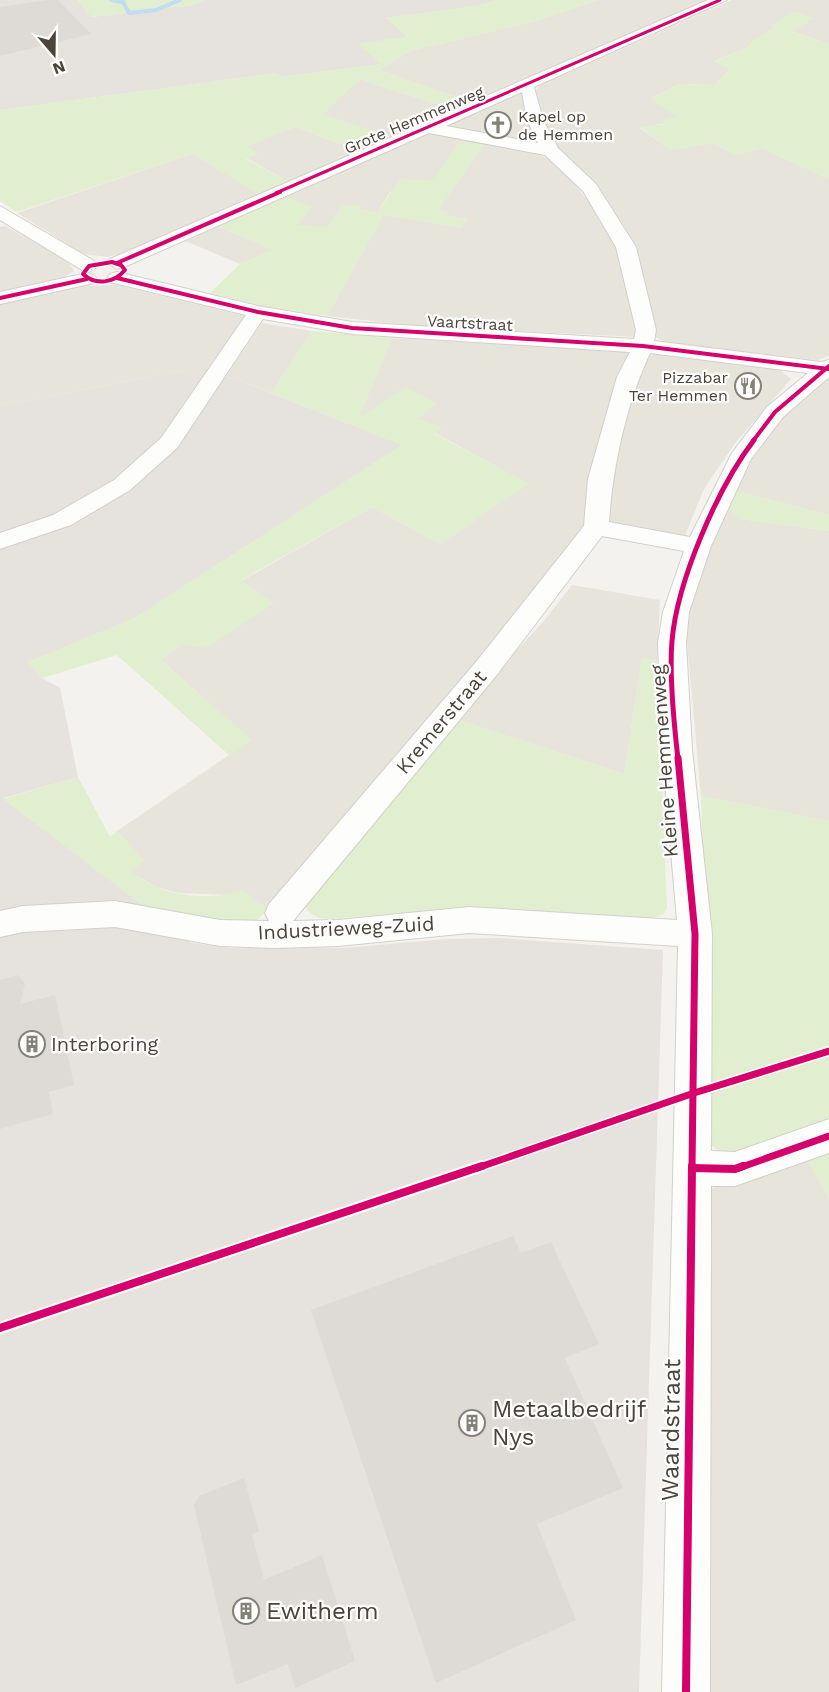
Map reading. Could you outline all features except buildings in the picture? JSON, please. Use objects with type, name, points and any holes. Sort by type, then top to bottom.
[{"type":"street","name":"Grote Hemmenweg","points":[[0,298],[88,272],[106,262],[117,271],[429,128],[720,0]]},
{"type":"street","points":[[526,86],[531,96],[535,120],[551,151],[590,188],[626,247],[646,330],[643,346],[628,376],[600,479],[596,527],[698,546]]},
{"type":"street","points":[[429,128],[510,141],[551,151]]},
{"type":"street","points":[[0,212],[88,272]]},
{"type":"street","name":"Vaartstraat","points":[[117,271],[258,312],[352,328],[416,334],[643,346],[828,368]]},
{"type":"street","points":[[0,541],[62,520],[122,484],[169,443],[258,312]]},
{"type":"street","name":"Kleine Hemmenweg","points":[[692,1168],[695,934],[677,750],[672,643],[676,612],[698,546],[740,458],[775,412],[828,368]]},
{"type":"street","name":"Kremerstraat","points":[[281,913],[486,669],[596,527]]},
{"type":"street","name":"Industrieweg-Zuid","points":[[0,924],[23,919],[115,914],[220,933],[275,935],[338,933],[469,920],[695,934]]},
{"type":"street","points":[[692,1168],[735,1169],[829,1136]]},
{"type":"street","name":"Waardstraat","points":[[686,1692],[692,1168]]},
{"type":"shaded area","points":[[0,0],[77,0],[92,17],[193,5],[200,0],[496,0],[476,6],[386,18],[408,37],[359,44],[381,64],[281,77],[276,73],[0,110]]},
{"type":"shaded area","points":[[598,0],[709,0],[474,103],[379,70],[410,51],[539,20]]},
{"type":"shaded area","points":[[732,0],[829,0],[829,44],[772,25],[775,28],[755,39],[748,47],[714,61],[731,69],[715,85],[680,84],[651,98],[678,117],[667,123],[640,128],[671,150],[713,143],[735,155],[762,148],[829,179],[829,356],[817,360],[664,342],[657,338],[654,335],[649,302],[625,227],[588,178],[557,148],[544,129],[538,109],[536,90],[541,85]]},
{"type":"shaded area","points":[[360,79],[457,111],[392,138],[322,114]]},
{"type":"shaded area","points":[[521,93],[538,136],[537,141],[523,142],[449,129],[448,125]]},
{"type":"shaded area","points":[[295,127],[363,152],[291,183],[246,158],[246,146]]},
{"type":"shaded area","points":[[432,132],[463,136],[433,181],[390,192],[377,213],[359,209],[361,206],[327,228],[297,225],[284,196]]},
{"type":"shaded area","points":[[488,140],[527,149],[548,159],[569,177],[603,220],[621,254],[636,337],[418,326],[327,316],[384,214],[461,228],[468,219],[446,216],[437,211]]},
{"type":"shaded area","points":[[192,154],[262,195],[128,252],[108,257],[84,254],[17,213]]},
{"type":"shaded area","points":[[5,226],[68,261],[74,271],[61,279],[0,293],[0,227]]},
{"type":"shaded area","points":[[216,226],[274,250],[240,264],[183,240]]},
{"type":"shaded area","points":[[117,285],[249,317],[208,376],[177,372],[0,406],[0,303],[79,286]]},
{"type":"shaded area","points":[[262,323],[312,331],[272,393],[236,379],[225,378]]},
{"type":"shaded area","points":[[392,338],[627,351],[630,354],[589,524],[520,615],[269,909],[231,895],[178,893],[156,887],[129,871],[144,861],[117,831],[251,740],[161,660],[182,644],[273,603],[241,581],[372,507],[440,544],[528,484],[435,433],[441,428],[417,419],[436,402],[358,419]]},
{"type":"shaded area","points":[[664,353],[779,369],[791,379],[736,442],[704,489],[684,538],[615,526],[608,521],[608,478],[637,377],[648,358],[653,354]]},
{"type":"shaded area","points":[[177,372],[236,379],[402,445],[135,618],[28,662],[42,678],[60,688],[78,777],[4,798],[192,943],[231,948],[345,948],[445,939],[499,938],[663,950],[639,1692],[0,1692],[0,406]]},
{"type":"shaded area","points":[[829,377],[829,515],[733,490],[758,441],[819,381]]},
{"type":"shaded area","points":[[726,506],[741,519],[829,531],[829,821],[701,796],[686,630],[693,587]]},
{"type":"shaded area","points":[[572,585],[660,600],[657,661],[642,659],[624,774],[453,718],[543,622]]},
{"type":"shaded area","points":[[806,1157],[829,1198],[829,1692],[702,1692],[710,1189]]},
{"type":"green space","points":[[77,0],[207,0],[194,5],[92,17]]},
{"type":"green space","points":[[495,0],[598,0],[539,20],[410,51],[379,70],[474,103],[457,111],[360,79],[323,114],[392,138],[363,152],[295,127],[247,146],[259,154],[246,159],[291,183],[262,195],[192,154],[17,212],[0,201],[0,110],[277,73],[281,77],[380,64],[359,44],[407,36],[385,18],[476,6]]},
{"type":"green space","points":[[796,11],[814,18],[792,32],[829,44],[829,179],[762,148],[735,155],[713,143],[671,150],[640,127],[666,124],[660,120],[677,117],[650,99],[680,84],[715,85],[731,69],[713,62],[748,47],[755,39],[775,28],[772,25]]},
{"type":"green space","points":[[463,136],[488,140],[438,210],[449,212],[446,216],[469,219],[461,228],[384,215],[327,316],[258,305],[210,293],[240,264],[273,250],[216,226],[284,196],[312,207],[298,225],[327,227],[342,205],[361,205],[359,209],[377,213],[400,179],[433,180]]},
{"type":"green space","points":[[312,331],[392,338],[359,418],[405,387],[437,403],[418,419],[442,427],[435,434],[529,484],[440,544],[372,507],[241,580],[274,603],[207,648],[182,644],[161,660],[252,740],[230,756],[117,655],[42,678],[27,662],[135,618],[401,445],[272,393]]},
{"type":"green space","points":[[733,490],[829,515],[829,531],[741,519],[726,506]]},
{"type":"green space","points":[[642,659],[657,661],[667,908],[664,914],[652,918],[443,909],[332,919],[315,916],[303,904],[453,718],[624,774]]},
{"type":"green space","points":[[78,777],[110,837],[117,831],[144,861],[130,871],[154,886],[174,893],[210,896],[242,890],[269,909],[257,920],[233,923],[152,913],[3,799]]},
{"type":"green space","points":[[701,796],[829,821],[829,1122],[731,1156],[722,1154],[711,1145],[705,1132],[710,1055]]},
{"type":"green space","points":[[829,1150],[829,1198],[806,1157]]},
{"type":"waterway","points":[[111,0],[123,2],[129,13],[156,10],[180,0]]},
{"type":"cycle path","points":[[117,263],[720,0]]},
{"type":"cycle path","points":[[112,262],[121,265],[125,270],[111,281],[98,282],[83,274],[89,266],[112,262]]},
{"type":"cycle path","points":[[117,278],[258,312],[352,328],[643,346],[829,369]]},
{"type":"cycle path","points":[[0,298],[87,279]]},
{"type":"cycle path","points":[[686,1692],[695,934],[677,750],[672,643],[676,612],[698,546],[740,458],[775,412],[829,366]]},
{"type":"cycle path","points":[[0,1328],[387,1199],[694,1093],[829,1051]]},
{"type":"cycle path","points":[[692,1168],[735,1169],[829,1136]]},
{"type":"place","name":"Kapel op de Hemmen","points":[[498,125]]},
{"type":"place","name":"Pizzabar Ter Hemmen","points":[[748,386]]},
{"type":"place","name":"Interboring","points":[[32,1044]]},
{"type":"place","name":"Metaalbedrijf Nys","points":[[472,1423]]},
{"type":"place","name":"Ewitherm","points":[[246,1611]]}]
